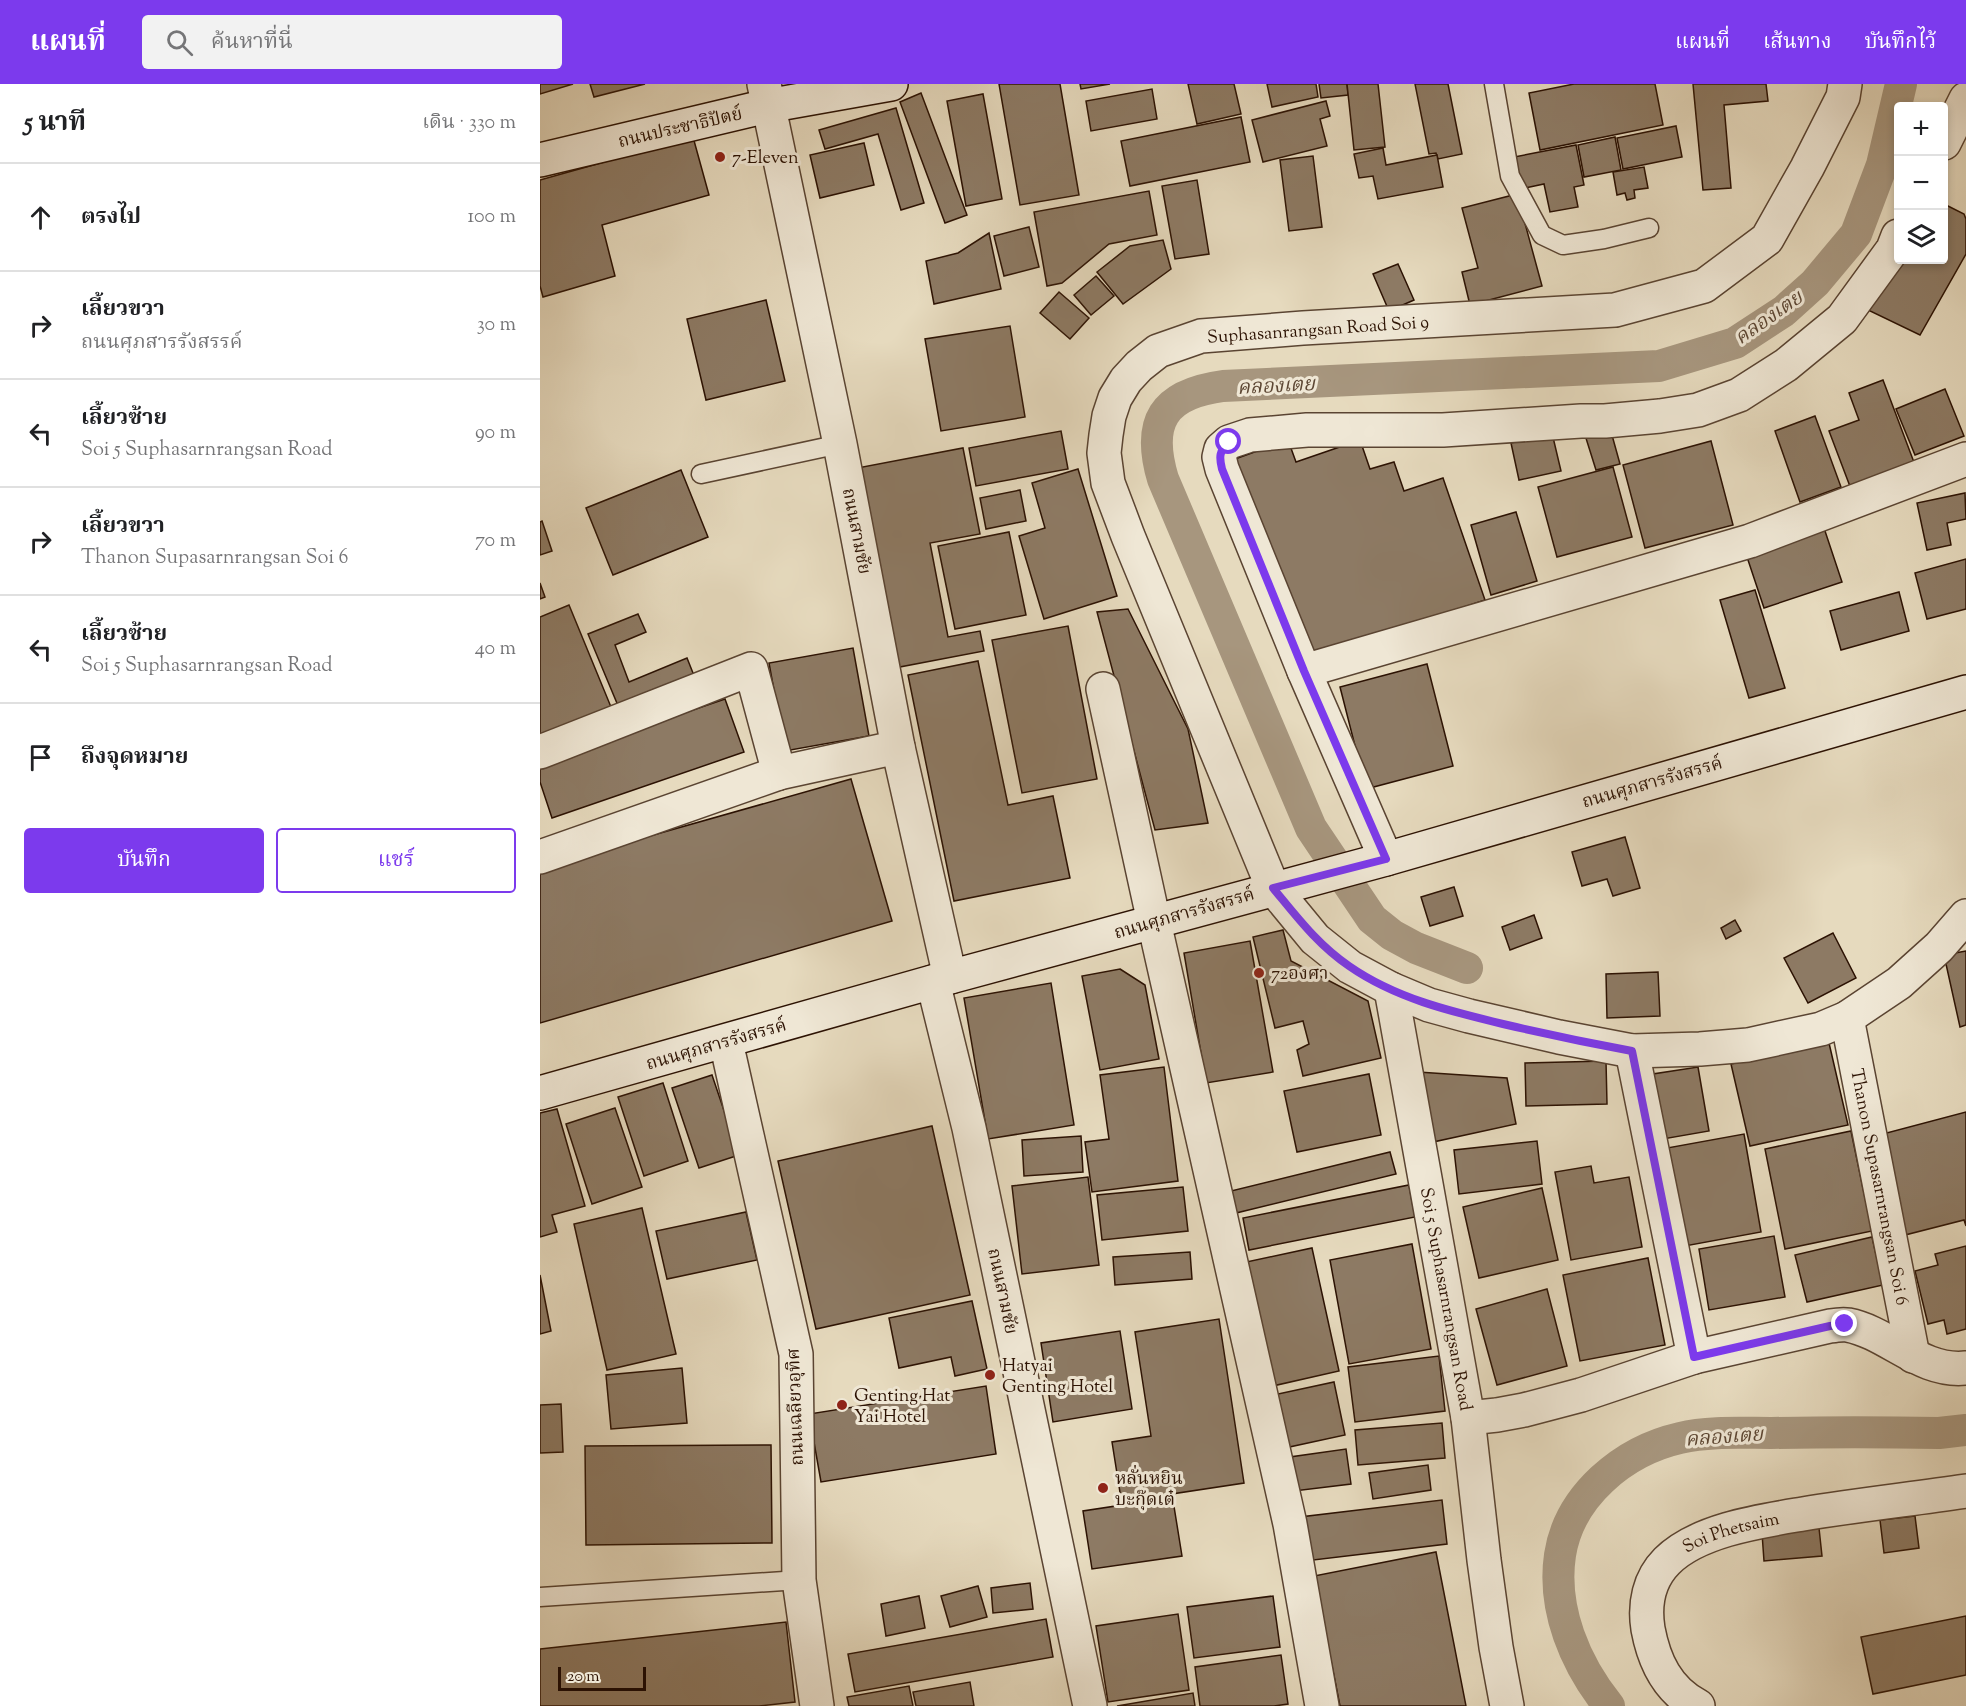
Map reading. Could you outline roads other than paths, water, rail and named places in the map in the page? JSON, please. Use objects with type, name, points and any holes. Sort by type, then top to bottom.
[{"type":"street","name":"ถนนประชาธิปัตย์","points":[[540,160],[765,95],[891,84]]},
{"type":"street","name":"Suphasanrangsan Road Soi 9","points":[[1273,888],[1128,537],[1108,483],[1104,453],[1109,416],[1115,398],[1126,380],[1158,351],[1201,336],[1615,310],[1704,285],[1767,239],[1843,97],[1845,84]]},
{"type":"street","name":"ถนนสามชัย","points":[[765,95],[840,444],[969,1128],[1090,1706]]},
{"type":"street","points":[[1948,135],[1966,99]]},
{"type":"street","points":[[1386,859],[1304,671],[1222,469],[1219,457],[1221,449],[1229,442],[1250,435],[1307,430],[1443,430],[1605,421],[1698,410],[1739,395],[1786,365],[1842,319],[1894,247]]},
{"type":"street","points":[[1304,671],[1750,541],[1966,459]]},
{"type":"street","points":[[540,753],[752,669],[779,773]]},
{"type":"street","points":[[1104,689],[1154,922],[1290,1524],[1322,1706]]},
{"type":"street","name":"ถนนศุภสารรังสรรค์","points":[[540,1093],[1273,888],[1386,859],[1966,692]]},
{"type":"street","points":[[540,857],[779,773],[898,747]]},
{"type":"street","points":[[1273,888],[1315,939],[1350,967],[1391,989],[1429,1005],[1469,1016],[1632,1051],[1700,1049],[1772,1041],[1821,1029],[1847,1018],[1899,983],[1939,947],[1966,916]]},
{"type":"street","name":"Soi 5 Suphasarnrangsan Road","points":[[1391,989],[1468,1418],[1524,1410],[1581,1395],[1694,1357],[1845,1324],[1858,1327],[1913,1356],[1943,1366],[1966,1368]]},
{"type":"street","name":"Thanon Supasarnrangsan Soi 6","points":[[1847,1018],[1913,1356]]},
{"type":"street","name":"ถนนเฉลียวอุทิศ","points":[[726,1042],[796,1354],[799,1580],[818,1706]]},
{"type":"street","points":[[1632,1051],[1694,1357]]},
{"type":"street","points":[[1468,1418],[1484,1560],[1507,1706]]},
{"type":"street","name":"Soi Phetsaim","points":[[1698,1706],[1683,1697],[1665,1677],[1651,1640],[1646,1611],[1647,1598],[1658,1572],[1668,1560],[1696,1542],[1731,1529],[1774,1519],[1854,1505],[1966,1491]]},
{"type":"lane","points":[[1494,84],[1510,176],[1542,236],[1563,245],[1604,239],[1649,228]]},
{"type":"lane","points":[[700,474],[840,444]]},
{"type":"lane","points":[[540,1597],[799,1580]]},
{"type":"waterway","name":"คลองเตย","points":[[1467,968],[1416,948],[1392,935],[1372,919],[1311,828],[1163,479],[1157,442],[1164,414],[1173,404],[1186,396],[1223,386],[1659,366],[1735,343],[1784,311],[1815,283],[1856,234],[1882,165],[1901,84]]},
{"type":"waterway","name":"คลองเตย","points":[[1609,1706],[1576,1654],[1563,1615],[1558,1575],[1565,1534],[1575,1514],[1587,1495],[1619,1465],[1659,1444],[1702,1434],[1939,1433],[1966,1430]]},
{"type":"place","name":"7-Eleven","points":[[720,157]]},
{"type":"place","name":"72องศา","points":[[1259,973]]},
{"type":"place","name":"Hatyai Genting Hotel","points":[[990,1375]]},
{"type":"place","name":"Genting Hat Yai Hotel","points":[[842,1405]]},
{"type":"place","name":"หลั่นหยิน บะกุ๊ดเต๋","points":[[1103,1488]]}]
